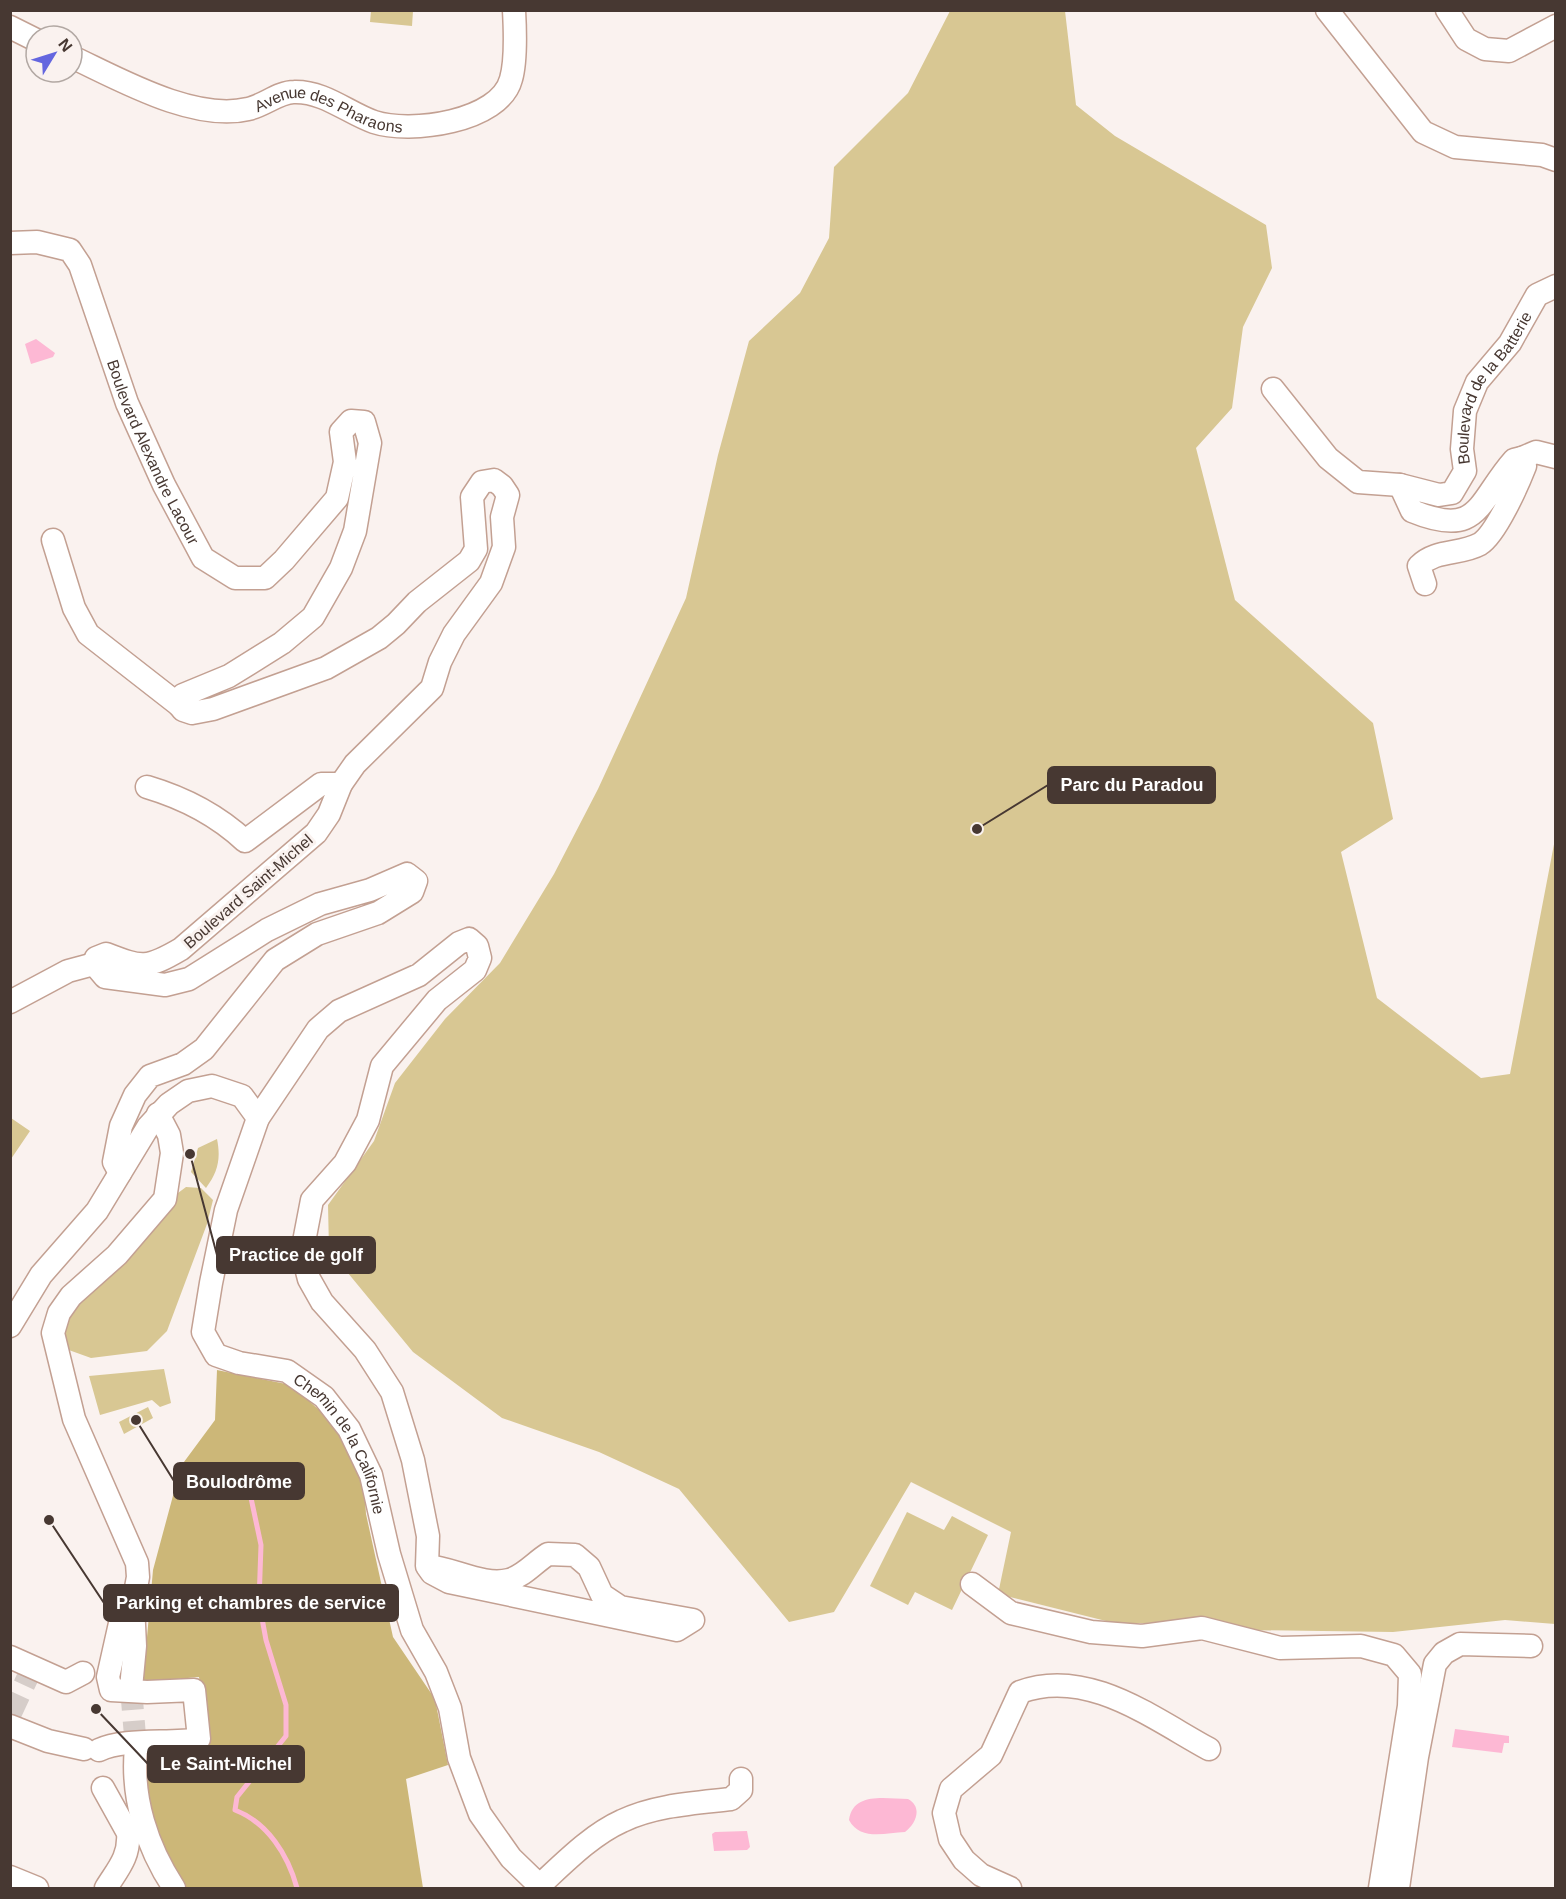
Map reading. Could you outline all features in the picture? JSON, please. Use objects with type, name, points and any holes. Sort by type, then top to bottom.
[{"type":"street","name":"Avenue des Pharaons","points":[[84,63],[143,92],[209,111],[247,110],[293,92],[335,101],[374,122],[406,127],[450,122],[487,108],[502,94],[511,79],[514,10]]},
{"type":"street","points":[[1327,10],[1423,132],[1455,147],[1542,155],[1556,160]]},
{"type":"street","points":[[1447,10],[1466,39],[1485,49],[1509,51],[1556,26]]},
{"type":"street","points":[[10,27],[24,34]]},
{"type":"street","name":"Boulevard Alexandre Lacour","points":[[10,243],[37,242],[70,250],[80,265],[127,403],[164,485],[203,558],[235,578],[265,578],[284,560],[337,498],[345,462],[341,432],[351,421],[364,422],[370,443],[356,531],[341,568],[313,616],[282,643],[230,676],[183,695],[179,705]]},
{"type":"street","name":"Boulevard de la Batterie","points":[[1273,389],[1328,458],[1345,474],[1358,482],[1400,485],[1439,495],[1452,494],[1465,471],[1462,449],[1465,411],[1477,382],[1510,343],[1537,295],[1556,286]]},
{"type":"street","points":[[1400,485],[1412,512],[1434,520],[1459,521],[1478,512],[1502,474],[1514,460],[1536,452],[1556,457]]},
{"type":"street","points":[[1425,584],[1419,566],[1427,558],[1480,543],[1490,532],[1518,484],[1525,466],[1522,458]]},
{"type":"street","name":"Boulevard Saint-Michel","points":[[120,1173],[114,1162],[121,1126],[135,1095],[150,1076],[183,1064],[204,1049],[275,960],[317,934],[378,914],[412,892],[416,881],[407,874],[370,890],[320,904],[267,930],[189,979],[165,985],[105,977],[94,964],[96,958],[106,954],[132,964],[156,964],[181,949],[316,833],[329,814],[341,784],[355,764],[432,688],[440,662],[454,634],[491,583],[504,548],[502,517],[508,495],[494,480],[482,482],[472,497],[476,549],[469,561],[417,602],[379,638],[326,668],[213,709],[192,713],[183,710],[179,705]]},
{"type":"street","points":[[53,540],[74,608],[88,634],[179,705]]},
{"type":"street","points":[[147,787],[171,794],[207,812],[245,841],[321,784],[341,784]]},
{"type":"street","name":"Chemin de la Californie","points":[[427,1566],[428,1536],[413,1460],[392,1392],[365,1350],[322,1302],[309,1279],[302,1252],[312,1200],[345,1163],[368,1120],[382,1066],[437,1000],[475,970],[480,958],[477,945],[479,935],[459,943],[419,975],[339,1011],[318,1029],[258,1118],[226,1210],[203,1332],[216,1355],[239,1363],[287,1371],[324,1397],[349,1429],[371,1475],[389,1554],[412,1630],[436,1672],[450,1708],[459,1758],[480,1814],[511,1858],[540,1887]]},
{"type":"street","points":[[10,1002],[68,970],[94,964]]},
{"type":"street","points":[[10,1326],[41,1275],[97,1211],[158,1114],[188,1091],[212,1086],[242,1096],[258,1118]]},
{"type":"street","points":[[131,1688],[135,1646],[133,1604],[138,1577],[137,1563],[74,1419],[52,1333],[58,1313],[71,1296],[117,1255],[165,1198],[172,1153],[169,1134],[158,1114]]},
{"type":"street","points":[[548,1554],[575,1555],[589,1567],[602,1595],[620,1607],[653,1615],[693,1620],[677,1630],[449,1582],[432,1573],[427,1566],[442,1567],[489,1581],[508,1580],[521,1574],[548,1554]]},
{"type":"street","points":[[972,1584],[1011,1613],[1091,1632],[1142,1636],[1202,1628],[1280,1648],[1361,1646],[1394,1655],[1410,1674],[1409,1706],[1380,1888]]},
{"type":"street","points":[[10,1726],[48,1741],[91,1750],[109,1745],[173,1743],[199,1739],[194,1690],[147,1692],[111,1690],[108,1677],[121,1619],[133,1604]]},
{"type":"street","points":[[1398,1888],[1424,1716],[1435,1664],[1444,1653],[1460,1644],[1531,1646]]},
{"type":"street","points":[[10,1645],[33,1657],[83,1673],[66,1682],[10,1657]]},
{"type":"street","points":[[1010,1888],[981,1875],[964,1860],[951,1839],[944,1813],[951,1789],[991,1755],[1020,1692],[1038,1685],[1083,1687],[1102,1692],[1209,1749]]},
{"type":"street","points":[[106,1888],[124,1864],[137,1831],[136,1748]]},
{"type":"street","points":[[540,1887],[593,1839],[622,1821],[650,1812],[731,1798],[741,1790],[741,1779]]},
{"type":"street","points":[[104,1788],[137,1831],[174,1888]]},
{"type":"street","points":[[10,1877],[37,1888]]},
{"type":"shaded area","points":[[371,11],[413,11],[412,26],[370,22]]},
{"type":"shaded area","points":[[950,11],[1065,11],[1076,105],[1115,136],[1266,225],[1272,268],[1243,327],[1232,408],[1196,448],[1235,600],[1373,723],[1393,819],[1341,852],[1377,998],[1481,1078],[1510,1074],[1555,839],[1555,1624],[1505,1620],[1393,1632],[1242,1630],[1201,1621],[1118,1624],[998,1594],[1011,1532],[911,1482],[834,1612],[789,1622],[679,1489],[599,1452],[502,1418],[413,1352],[329,1250],[328,1205],[374,1141],[395,1083],[445,1019],[500,963],[554,874],[598,789],[686,598],[718,455],[749,341],[800,293],[829,238],[834,167],[908,93]]},
{"type":"shaded area","points":[[36,339],[55,353],[53,357],[31,364],[25,344]]},
{"type":"shaded area","points":[[11,1118],[30,1131],[11,1159]]},
{"type":"shaded area","points":[[217,1139],[218,1165],[206,1188],[191,1172],[198,1148]]},
{"type":"shaded area","points":[[186,1187],[201,1188],[213,1200],[207,1224],[167,1331],[147,1351],[91,1358],[66,1349],[62,1331],[70,1314],[174,1196]]},
{"type":"shaded area","points":[[164,1369],[171,1403],[160,1407],[152,1400],[100,1415],[89,1376]]},
{"type":"shaded area","points":[[217,1370],[291,1385],[336,1425],[364,1486],[366,1514],[393,1637],[435,1699],[448,1765],[406,1779],[423,1888],[183,1888],[154,1825],[147,1793],[146,1755],[209,1744],[199,1677],[143,1682],[153,1570],[181,1466],[215,1420]]},
{"type":"shaded area","points":[[148,1407],[153,1418],[124,1434],[119,1422]]},
{"type":"shaded area","points":[[907,1512],[944,1530],[952,1516],[988,1535],[952,1610],[915,1592],[908,1605],[870,1586]]},
{"type":"shaded area","points":[[1455,1729],[1509,1736],[1509,1743],[1504,1743],[1502,1753],[1452,1747]]},
{"type":"shaded area","points":[[881,1798],[908,1799],[913,1802],[917,1811],[915,1820],[905,1832],[866,1833],[854,1827],[849,1820],[857,1804],[864,1801]]},
{"type":"shaded area","points":[[747,1831],[750,1847],[747,1850],[714,1851],[712,1834],[715,1832]]},
{"type":"waterway","points":[[244,1465],[261,1545],[259,1602],[266,1640],[286,1705],[286,1736],[237,1797],[235,1810],[257,1823],[275,1842],[288,1864],[297,1888]]},
{"type":"tunnel","points":[[10,1715],[32,1668]]},
{"type":"tunnel","points":[[131,1688],[136,1748]]},
{"type":"place","name":"Parc du Paradou","points":[[977,829]]},
{"type":"place","name":"Practice de golf","points":[[190,1154]]},
{"type":"place","name":"Boulodrôme","points":[[136,1420]]},
{"type":"place","name":"Parking et chambres de service","points":[[49,1520]]},
{"type":"place","name":"Le Saint-Michel","points":[[96,1709]]}]
